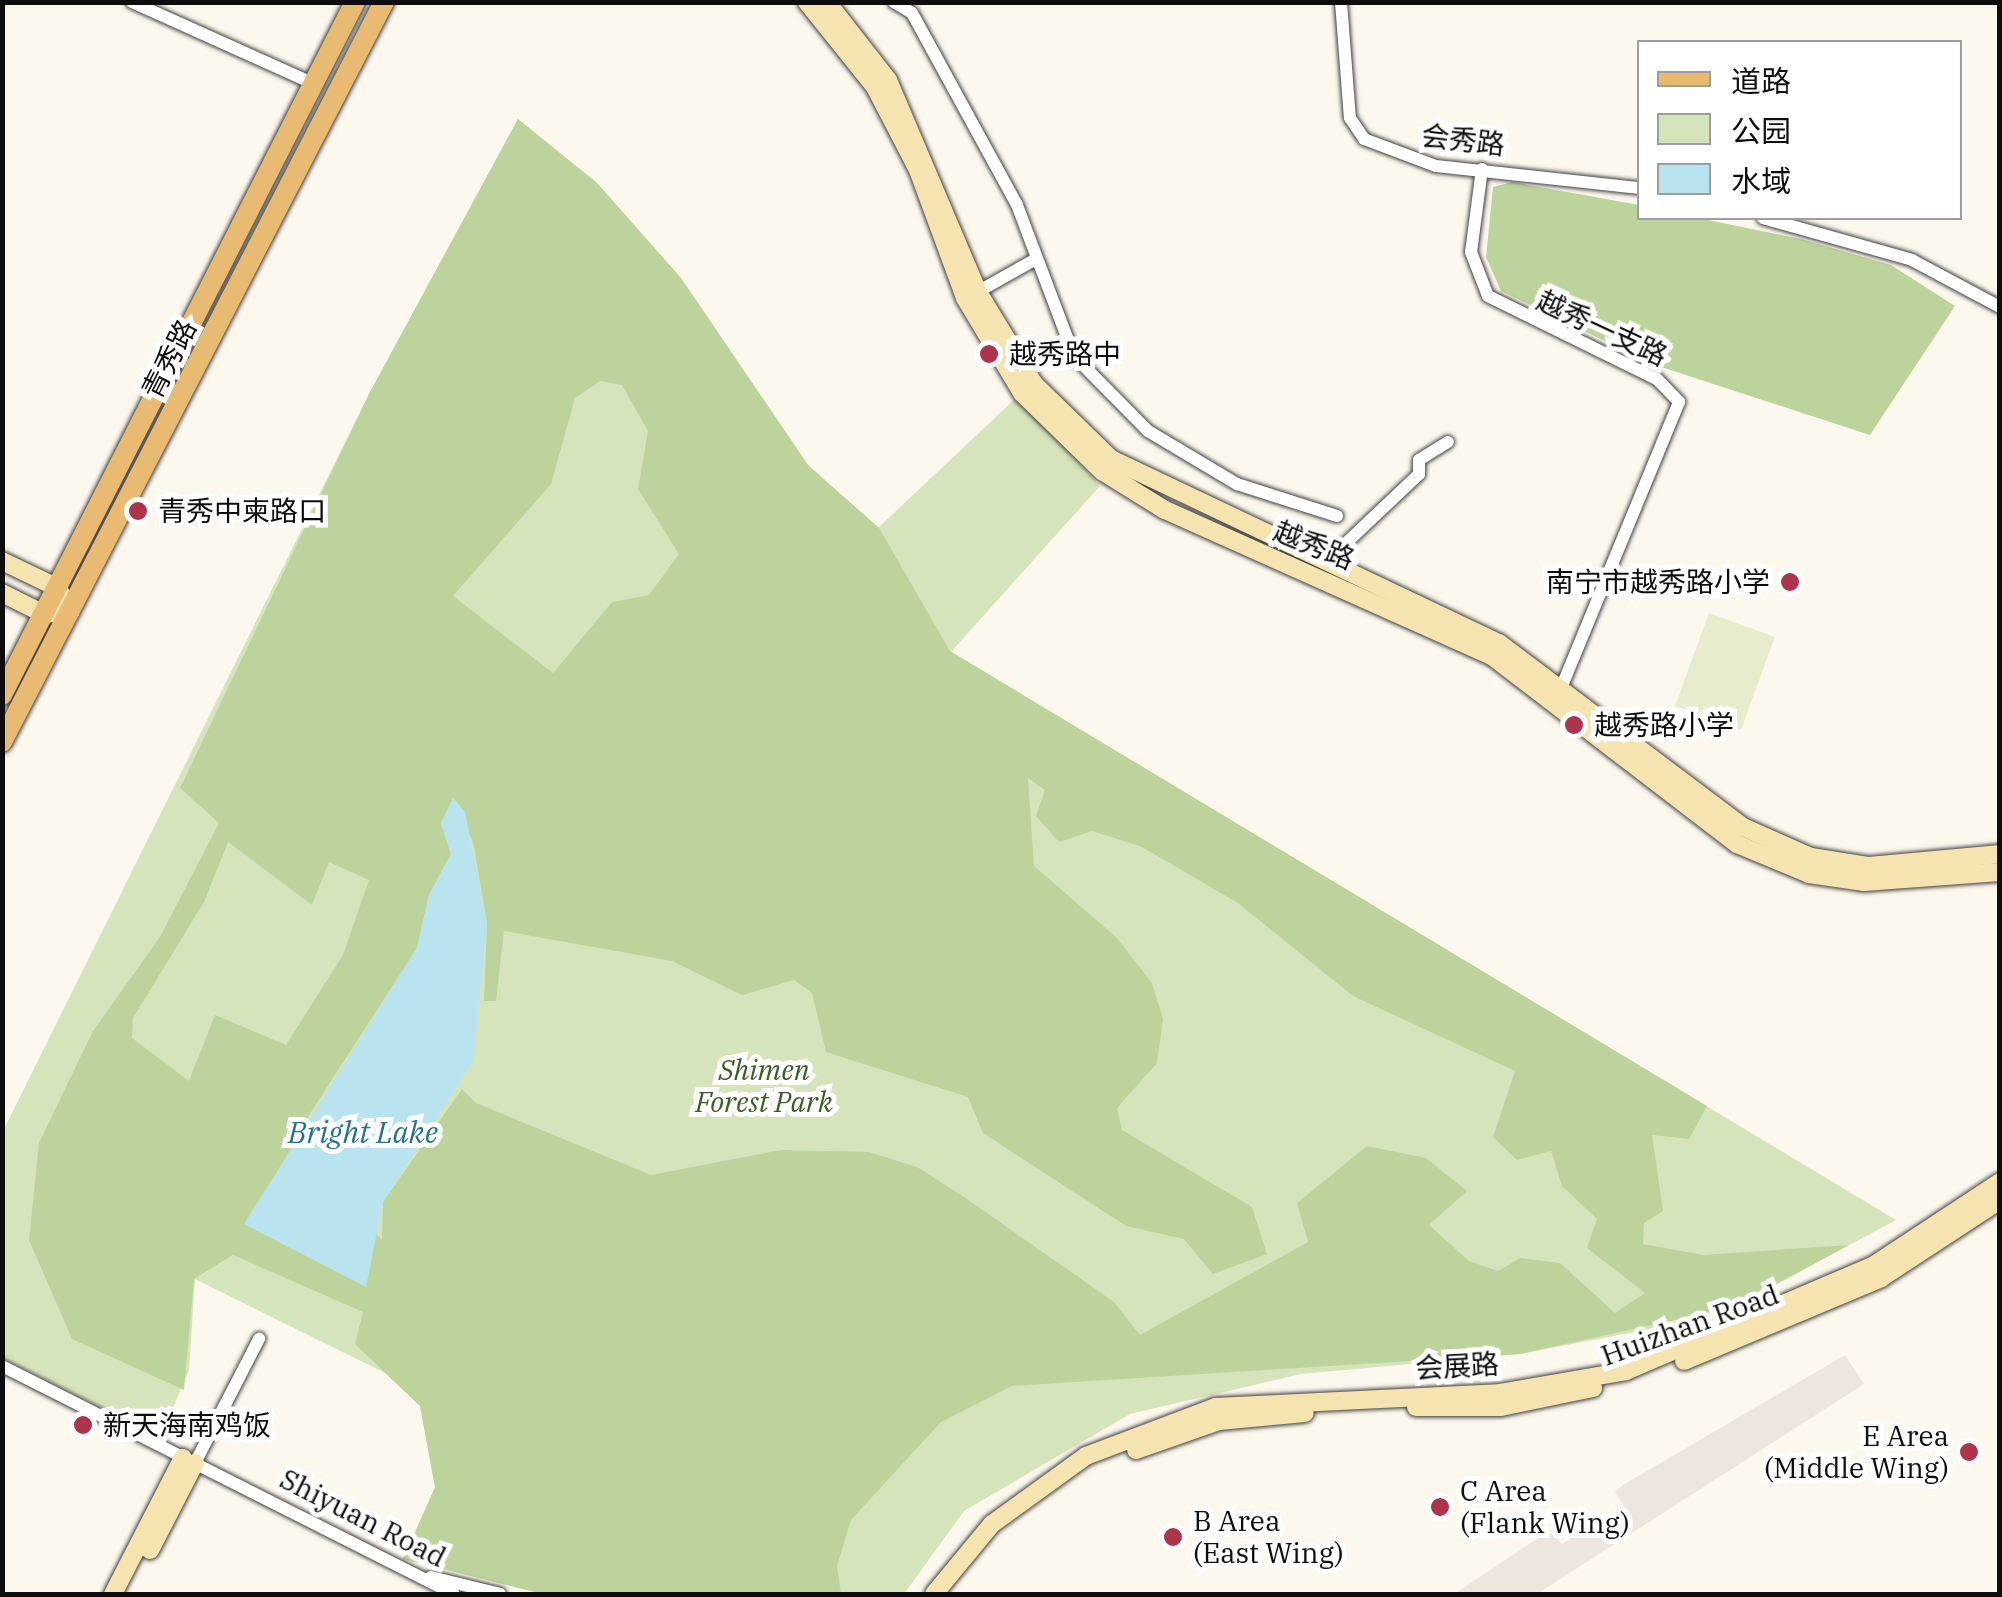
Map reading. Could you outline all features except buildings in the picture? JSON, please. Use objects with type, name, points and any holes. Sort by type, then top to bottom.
[{"type":"main road","name":"青秀路","points":[[2,694],[356,2]]},
{"type":"main road","name":"青秀路","points":[[2,742],[384,2]]},
{"type":"main road","name":"越秀路","points":[[807,2],[874,87],[918,170],[972,295],[1022,393],[1102,470],[1182,518],[1432,624],[1559,693],[1736,844],[1809,874],[1864,882],[2000,872]]},
{"type":"main road","name":"越秀路","points":[[827,2],[888,80],[972,295],[1034,384],[1111,459],[1326,562],[1442,612],[1736,823],[1811,856],[1869,866],[2000,854]]},
{"type":"main road","points":[[2,561],[58,588],[70,612],[44,614],[2,593]]},
{"type":"main road","name":"会展路","points":[[934,1594],[992,1524],[1086,1456],[1216,1407],[1499,1392],[1626,1371],[1874,1266],[2000,1182]]},
{"type":"main road","name":"Huizhan Road","points":[[950,1594],[1000,1533],[1093,1465],[1219,1421],[1501,1407],[1629,1381],[1881,1278],[2000,1200]]},
{"type":"main road","points":[[113,1594],[189,1460]]},
{"type":"main road","points":[[127,1594],[189,1460]]},
{"type":"street","points":[[132,2],[312,84]]},
{"type":"street","points":[[894,2],[922,31],[1018,205],[1074,356],[1148,431],[1237,484],[1337,516]]},
{"type":"street","name":"会秀路","points":[[1341,2],[1350,118],[1364,139],[1436,166],[1637,188]]},
{"type":"street","name":"越秀一支路","points":[[1482,170],[1471,252],[1488,296],[1657,379],[1679,402],[1559,693]]},
{"type":"street","points":[[1770,220],[1912,260],[2000,307]]},
{"type":"street","points":[[972,295],[1036,259]]},
{"type":"street","points":[[1326,562],[1418,474],[1419,460],[1448,442]]},
{"type":"street","points":[[189,1460],[259,1338]]},
{"type":"street","name":"Shiyuan Road","points":[[2,1366],[454,1594]]},
{"type":"street","points":[[399,1569],[500,1594]]},
{"type":"green space","name":"Shimen Forest Park","points":[[518,119],[597,183],[681,278],[808,465],[878,528],[1017,397],[1100,486],[951,652],[1896,1220],[1734,1307],[1650,1329],[1520,1354],[1301,1374],[1130,1414],[964,1511],[904,1594],[543,1594],[403,1559],[435,1488],[420,1406],[385,1373],[195,1279],[189,1370],[160,1438],[3,1358],[2,1133],[370,392]]},
{"type":"green space","name":"Shimen Forest Park","points":[[518,119],[597,183],[681,278],[808,465],[879,528],[950,651],[1707,1106],[1689,1139],[1652,1135],[1663,1211],[1644,1223],[1643,1244],[1703,1255],[1849,1245],[1734,1307],[1520,1354],[1012,1386],[941,1422],[851,1520],[837,1566],[841,1594],[543,1594],[403,1559],[435,1487],[420,1406],[355,1344],[363,1312],[233,1255],[194,1279],[184,1390],[72,1339],[29,1240],[39,1143],[93,1031],[160,937],[219,823],[180,788],[370,392]],"holes":[[[600,381],[622,385],[648,431],[638,489],[679,554],[649,595],[612,602],[553,673],[453,596],[551,484],[575,398]],[[1028,778],[1045,790],[1036,816],[1059,842],[1092,831],[1142,847],[1238,903],[1353,996],[1515,1071],[1493,1137],[1517,1160],[1551,1151],[1562,1186],[1597,1219],[1587,1248],[1645,1293],[1615,1313],[1560,1263],[1520,1258],[1498,1271],[1469,1261],[1429,1225],[1467,1191],[1426,1158],[1367,1146],[1297,1203],[1308,1242],[1140,1335],[1114,1302],[964,1197],[917,1167],[869,1152],[781,1150],[651,1175],[476,1103],[462,1089],[383,1202],[382,1240],[291,1143],[417,948],[429,895],[451,854],[441,823],[453,799],[473,842],[487,923],[484,1001],[496,1001],[504,931],[672,961],[742,995],[794,980],[812,993],[826,1052],[968,1097],[983,1133],[1126,1226],[1184,1239],[1213,1274],[1267,1254],[1252,1207],[1122,1130],[1117,1108],[1157,1063],[1163,1019],[1152,983],[1116,937],[1034,866]],[[228,842],[312,905],[329,862],[369,880],[343,955],[286,1045],[215,1015],[189,1081],[132,1038],[133,1018],[204,902]]]},
{"type":"green space","points":[[1512,182],[1637,205],[1637,220],[1708,220],[1801,239],[1891,265],[1955,306],[1870,435],[1655,365],[1501,291],[1486,257],[1493,187]]},
{"type":"green space","points":[[1709,613],[1775,637],[1741,730],[1675,706]]},
{"type":"shaded area","points":[[1845,1355],[1864,1384],[1537,1594],[1454,1594],[1549,1531],[1562,1544],[1624,1506],[1615,1492],[1623,1485]]},
{"type":"water","name":"Bright Lake","points":[[453,798],[465,812],[487,923],[473,1061],[383,1202],[366,1287],[244,1224],[417,948],[429,895],[451,854],[441,823]]},
{"type":"place","name":"越秀路中","points":[[989,354]]},
{"type":"place","name":"青秀中柬路口","points":[[138,511]]},
{"type":"place","name":"南宁市越秀路小学","points":[[1790,582]]},
{"type":"place","name":"越秀路小学","points":[[1574,725]]},
{"type":"place","name":"新天海南鸡饭","points":[[83,1425]]},
{"type":"place","name":"E Area (Middle Wing)","points":[[1969,1452]]},
{"type":"place","name":"C Area (Flank Wing)","points":[[1440,1507]]},
{"type":"place","name":"B Area (East Wing)","points":[[1173,1537]]}]
